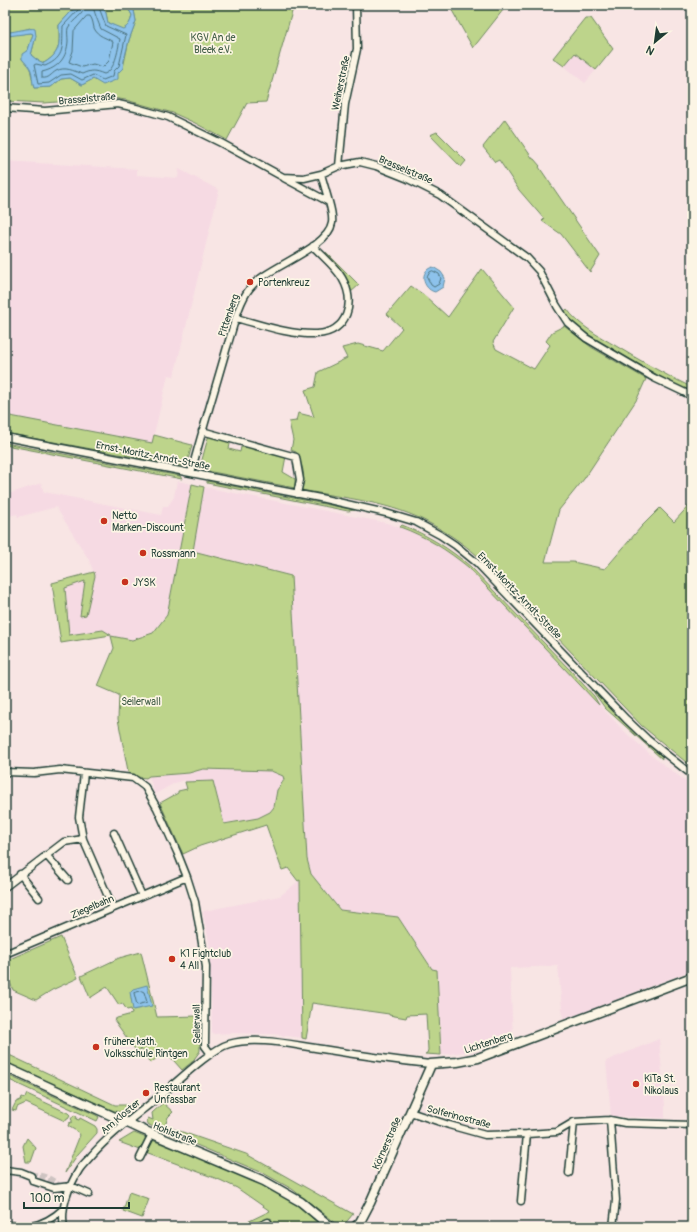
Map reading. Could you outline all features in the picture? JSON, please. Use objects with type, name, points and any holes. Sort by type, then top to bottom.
[{"type":"main road","name":"Lichtenberg","points":[[430,1064],[457,1062],[478,1058],[692,977]]},
{"type":"main road","name":"Körnerstraße","points":[[355,1227],[364,1215],[430,1067],[430,1064]]},
{"type":"main road","name":"Hohlstraße","points":[[5,1067],[152,1134],[264,1181],[301,1202],[331,1227]]},
{"type":"street","name":"Weiherstraße","points":[[338,166],[345,104],[357,49],[356,5]]},
{"type":"street","name":"Brasselstraße","points":[[5,108],[45,111],[118,104],[168,117],[221,143],[283,177],[304,178],[321,174],[338,166],[360,162],[376,166],[406,178],[440,195],[527,258],[539,271],[557,306],[568,323],[586,338],[654,378],[692,396]]},
{"type":"street","name":"Pittenberg","points":[[191,473],[202,431],[244,295],[250,286],[260,278],[313,246],[328,232],[332,224],[332,213],[321,174]]},
{"type":"street","points":[[283,177],[329,202]]},
{"type":"street","points":[[236,318],[286,332],[317,334],[334,330],[343,321],[349,306],[347,289],[341,277],[313,246]]},
{"type":"street","points":[[202,431],[296,457],[300,480],[297,494]]},
{"type":"street","name":"Ernst-Moritz-Arndt-Straße","points":[[5,437],[297,494],[397,516],[426,527],[455,544],[477,563],[626,720],[692,775]]},
{"type":"street","name":"Seilerwall","points":[[5,772],[34,773],[60,770],[133,778],[145,787],[157,808],[187,877],[195,902],[206,967],[205,1046],[211,1054]]},
{"type":"street","points":[[84,773],[79,817],[83,839],[113,908]]},
{"type":"street","points":[[114,833],[142,896]]},
{"type":"street","points":[[5,887],[20,874],[64,842],[83,839]]},
{"type":"street","points":[[46,855],[68,880]]},
{"type":"street","points":[[20,874],[39,898]]},
{"type":"street","name":"Ziegelbahn","points":[[5,954],[187,877]]},
{"type":"street","name":"Lichtenberg","points":[[211,1054],[228,1044],[249,1041],[271,1042],[430,1064]]},
{"type":"street","name":"Am Kloster","points":[[63,1209],[71,1186],[80,1170],[97,1150],[126,1122],[211,1054]]},
{"type":"street","name":"Solferinostraße","points":[[410,1112],[485,1135],[557,1132],[574,1122],[610,1120],[692,1125]]},
{"type":"street","points":[[610,1120],[616,1200],[613,1227]]},
{"type":"street","points":[[569,1173],[574,1122]]},
{"type":"street","points":[[140,1158],[152,1134]]},
{"type":"street","points":[[521,1202],[527,1134]]},
{"type":"street","points":[[5,1170],[21,1172],[30,1176],[33,1181],[54,1188],[71,1186],[89,1194]]},
{"type":"street","points":[[29,1227],[39,1225],[54,1217],[63,1209]]},
{"type":"street","points":[[63,1209],[64,1227]]},
{"type":"street","points":[[257,1227],[268,1222]]},
{"type":"street","points":[[5,1225],[24,1227]]},
{"type":"shaded area","points":[[575,53],[596,70],[585,83],[564,66]]},
{"type":"shaded area","points":[[5,161],[137,169],[137,175],[178,178],[179,169],[219,190],[174,376],[168,375],[152,443],[5,415]]},
{"type":"shaded area","points":[[177,481],[192,484],[167,615],[153,633],[132,640],[111,636],[103,630],[69,635],[65,587],[86,581],[80,616],[95,576],[89,560],[56,507],[18,517],[17,514],[5,517],[5,495],[41,483],[44,492],[161,515],[163,506],[168,506],[174,497]]},
{"type":"shaded area","points":[[204,487],[387,523],[416,533],[444,548],[479,578],[624,731],[652,756],[692,786],[692,970],[563,1020],[558,966],[510,968],[513,1039],[472,1051],[441,1055],[437,971],[432,969],[398,917],[340,910],[311,874],[307,859],[291,576],[192,551]]},
{"type":"shaded area","points":[[203,769],[271,771],[283,776],[284,780],[277,790],[274,807],[270,812],[258,818],[224,824],[213,781],[185,782],[185,780],[175,783],[155,794],[149,776],[189,773]]},
{"type":"shaded area","points":[[300,880],[302,1038],[273,1034],[214,1034],[212,1032],[210,947],[203,913],[204,911],[280,896]]},
{"type":"shaded area","name":"KiTa St. Nikolaus","points":[[659,1039],[665,1118],[611,1116],[606,1061]]},
{"type":"green space","name":"KGV An de Bleek e.V.","points":[[5,5],[77,5],[59,25],[59,42],[57,51],[44,63],[31,55],[36,36],[30,28],[8,33],[8,35],[33,34],[28,50],[23,54],[22,59],[30,68],[34,88],[51,87],[61,79],[70,78],[82,85],[93,79],[118,73],[123,68],[129,40],[136,21],[133,5],[294,5],[266,102],[247,103],[227,140],[173,113],[126,100],[113,98],[44,103],[5,101]]},
{"type":"green space","points":[[102,5],[126,5],[132,15],[127,27],[123,30],[108,23],[106,13]]},
{"type":"green space","points":[[449,5],[507,5],[473,48]]},
{"type":"green space","points":[[585,18],[591,18],[613,49],[596,70],[575,53],[564,66],[553,58]]},
{"type":"green space","points":[[505,119],[533,159],[540,166],[539,167],[600,256],[590,272],[561,234],[542,221],[544,219],[519,190],[499,160],[495,162],[483,147]]},
{"type":"green space","points":[[437,132],[466,161],[461,167],[430,135]]},
{"type":"green space","points":[[326,252],[359,285],[350,293],[326,255]]},
{"type":"green space","points":[[482,269],[514,307],[493,342],[496,349],[534,369],[550,345],[546,341],[552,332],[564,326],[591,347],[646,379],[637,399],[584,479],[559,510],[545,562],[573,562],[605,569],[641,527],[660,508],[674,522],[692,502],[692,535],[687,546],[687,559],[692,584],[692,767],[642,726],[486,563],[460,542],[431,524],[400,511],[351,498],[301,490],[304,475],[296,452],[291,450],[293,440],[289,422],[296,421],[298,413],[314,417],[305,390],[315,387],[318,372],[347,358],[342,348],[358,344],[383,351],[402,328],[387,314],[411,286],[424,295],[448,317]]},
{"type":"green space","points":[[567,309],[577,320],[596,334],[669,376],[687,385],[692,383],[692,387],[684,389],[595,339],[569,318],[564,312]]},
{"type":"green space","points":[[5,415],[152,443],[154,435],[192,445],[187,464],[183,466],[5,433]]},
{"type":"green space","points":[[209,434],[228,439],[230,444],[229,449],[240,452],[241,447],[246,448],[247,444],[286,456],[283,472],[295,479],[295,488],[207,471],[207,469],[200,467]]},
{"type":"green space","points":[[5,443],[180,476],[182,479],[5,445]]},
{"type":"green space","points":[[207,481],[355,510],[348,511],[207,483]]},
{"type":"green space","points":[[192,484],[204,487],[193,551],[291,576],[307,859],[311,874],[340,910],[398,917],[432,969],[437,970],[441,1055],[425,1054],[428,1050],[426,1014],[407,1015],[406,1018],[389,1014],[312,1003],[306,1039],[302,1038],[300,880],[298,881],[288,868],[282,870],[266,825],[200,846],[183,854],[160,803],[178,793],[178,791],[187,789],[185,782],[213,781],[224,824],[258,818],[270,812],[274,807],[277,790],[284,780],[283,776],[271,771],[203,769],[189,773],[149,776],[146,778],[129,776],[118,719],[119,695],[98,686],[114,648],[111,636],[132,640],[153,633],[167,615]]},
{"type":"green space","points":[[402,525],[421,533],[438,543],[471,567],[570,670],[594,696],[599,705],[468,567],[436,544],[400,527]]},
{"type":"green space","points":[[94,572],[95,576],[86,615],[80,616],[85,581],[65,588],[69,635],[103,630],[111,635],[61,643],[52,583]]},
{"type":"green space","points":[[592,690],[641,738],[661,755],[662,759],[605,708]]},
{"type":"green space","points":[[61,937],[78,978],[52,990],[36,1000],[13,990],[5,970],[5,961]]},
{"type":"green space","points":[[141,952],[157,1017],[199,1016],[200,1051],[192,1062],[182,1070],[166,1052],[150,1063],[141,1049],[137,1052],[114,1020],[132,1014],[131,1009],[127,1010],[122,1003],[119,1005],[107,987],[90,998],[81,976],[119,958]]},
{"type":"green space","points":[[5,1053],[115,1105],[133,1105],[136,1103],[137,1105],[122,1112],[112,1110],[5,1062]]},
{"type":"green space","points":[[5,1074],[99,1117],[97,1121],[5,1078]]},
{"type":"green space","points":[[27,1094],[70,1115],[65,1121],[26,1103],[17,1107],[16,1111],[12,1110],[16,1102],[21,1100],[22,1097],[25,1098]]},
{"type":"green space","points":[[163,1103],[173,1112],[168,1117],[165,1126],[246,1154],[353,1214],[343,1226],[336,1223],[292,1189],[263,1173],[149,1125],[147,1122],[148,1118],[153,1120],[152,1113]]},
{"type":"green space","points":[[74,1115],[77,1117],[76,1119],[79,1120],[80,1118],[95,1126],[97,1133],[78,1154],[65,1173],[80,1135],[68,1126],[69,1123],[72,1122],[71,1119]]},
{"type":"green space","points":[[134,1133],[254,1180],[296,1203],[322,1227],[275,1227],[271,1218],[250,1227],[237,1227],[270,1211],[237,1188],[220,1180],[119,1142]]},
{"type":"green space","points":[[27,1138],[36,1148],[31,1162],[26,1162],[23,1146]]},
{"type":"green space","points":[[129,1192],[149,1199],[142,1218],[123,1211]]},
{"type":"water","points":[[77,5],[102,5],[106,13],[108,23],[123,29],[129,23],[132,15],[126,5],[133,5],[136,21],[129,40],[123,68],[118,73],[118,79],[103,85],[93,79],[82,85],[70,78],[61,79],[51,87],[34,88],[30,70],[22,59],[22,54],[28,50],[33,34],[8,36],[8,32],[35,29],[36,36],[31,55],[44,63],[57,51],[59,42],[59,25]]},
{"type":"water","points":[[433,267],[441,272],[445,278],[443,287],[435,292],[427,287],[424,280],[424,275],[426,272]]},
{"type":"water","points":[[147,985],[152,1006],[133,1010],[130,992],[133,989]]},
{"type":"tunnel","points":[[31,1176],[38,1175],[47,1178],[60,1187]]},
{"type":"place","name":"Portenkreuz","points":[[250,282]]},
{"type":"place","name":"Netto Marken-Discount","points":[[104,521]]},
{"type":"place","name":"Rossmann","points":[[143,553]]},
{"type":"place","name":"JYSK","points":[[125,582]]},
{"type":"place","name":"K1 Fightclub 4 All","points":[[172,959]]},
{"type":"place","name":"frühere kath. Volksschule Rintgen","points":[[96,1047]]},
{"type":"place","name":"KiTa St. Nikolaus","points":[[636,1084]]},
{"type":"place","name":"Restaurant Unfassbar","points":[[146,1093]]}]
